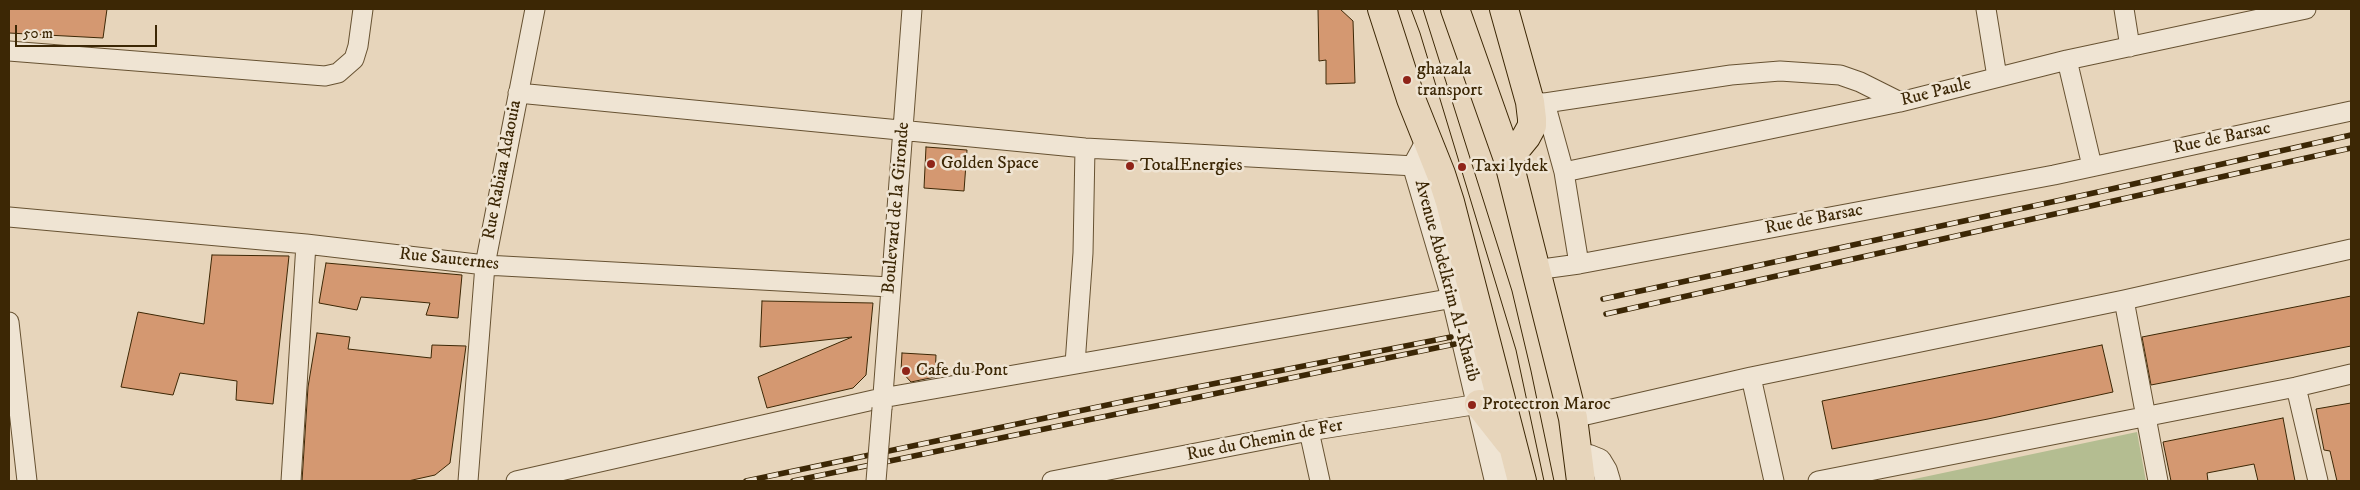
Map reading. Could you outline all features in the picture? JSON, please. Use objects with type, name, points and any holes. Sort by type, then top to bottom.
[{"type":"highway","points":[[1382,9],[1411,99],[1450,202],[1522,481]]},
{"type":"highway","points":[[1455,9],[1508,159],[1573,418],[1580,470]]},
{"type":"highway","points":[[1504,9],[1538,103],[1532,126],[1526,137],[1508,159]]},
{"type":"highway","points":[[1479,404],[1515,451]]},
{"type":"street","points":[[9,51],[325,76],[338,73],[354,59],[358,46],[363,9]]},
{"type":"street","name":"Rue Rabiaa Adaouia","points":[[468,481],[485,265],[535,9]]},
{"type":"street","name":"Boulevard de la Gironde","points":[[876,481],[912,9]]},
{"type":"street","points":[[1986,9],[1997,77]]},
{"type":"street","points":[[2124,9],[2130,47]]},
{"type":"street","name":"Rue Paule","points":[[1564,172],[1900,102],[2068,60],[2306,9]]},
{"type":"street","points":[[2068,60],[2092,166]]},
{"type":"street","points":[[1580,264],[1564,172],[1538,103],[1731,75],[1780,71],[1840,75],[1860,82],[1900,102]]},
{"type":"street","points":[[518,93],[1085,148],[1415,166]]},
{"type":"street","name":"Rue de Barsac","points":[[1535,270],[1580,264],[2092,166],[2351,111]]},
{"type":"street","name":"Avenue Abdelkrim Al-Khatib","points":[[1428,142],[1415,166],[1454,298],[1497,481]]},
{"type":"street","points":[[1075,364],[1083,253],[1085,148]]},
{"type":"street","name":"Rue Sauternes","points":[[9,217],[306,244],[485,265],[890,287]]},
{"type":"street","points":[[291,481],[306,244]]},
{"type":"street","points":[[1573,418],[1751,377],[2124,300],[2351,249]]},
{"type":"street","points":[[516,481],[1075,364],[1454,298]]},
{"type":"street","points":[[2124,300],[2158,481]]},
{"type":"street","points":[[9,322],[27,481]]},
{"type":"street","points":[[1818,481],[2296,387],[2351,374]]},
{"type":"street","points":[[1751,377],[1774,481]]},
{"type":"street","points":[[2296,387],[2318,481]]},
{"type":"street","name":"Rue du Chemin de Fer","points":[[1052,481],[1137,474],[1309,432],[1479,404]]},
{"type":"street","points":[[1309,432],[1320,481]]},
{"type":"street","points":[[1580,470],[1589,457],[1599,461],[1606,470],[1608,481]]},
{"type":"green space","points":[[2137,432],[2146,481],[1905,481]]},
{"type":"building","points":[[9,9],[107,9],[103,38],[9,33]]},
{"type":"building","points":[[1318,9],[1340,9],[1353,21],[1355,83],[1326,84],[1326,60],[1319,61]]},
{"type":"building","points":[[926,147],[967,150],[964,191],[924,188]]},
{"type":"building","points":[[212,255],[289,256],[273,404],[236,400],[237,381],[180,373],[173,395],[121,387],[138,312],[204,324]]},
{"type":"building","points":[[326,263],[462,275],[458,318],[426,315],[430,303],[361,297],[357,310],[319,303]]},
{"type":"building","points":[[2351,296],[2351,346],[2151,385],[2142,337]]},
{"type":"building","points":[[762,301],[873,303],[866,375],[853,388],[767,408],[758,377],[852,337],[760,347]]},
{"type":"building","points":[[317,333],[350,337],[348,349],[431,358],[432,345],[466,346],[450,463],[435,475],[408,481],[302,481],[308,387]]},
{"type":"building","points":[[2102,345],[2113,392],[1988,419],[1832,449],[1822,401]]},
{"type":"building","points":[[902,353],[936,355],[935,377],[911,382],[901,371]]},
{"type":"building","points":[[2351,403],[2351,481],[2337,481],[2330,451],[2324,450],[2316,409]]},
{"type":"building","points":[[2283,418],[2295,481],[2258,481],[2254,464],[2207,473],[2208,481],[2171,481],[2163,442]]},
{"type":"tram line","points":[[1411,9],[1420,33],[1516,350],[1544,481]]},
{"type":"tram line","points":[[1423,9],[1512,291],[1554,481]]},
{"type":"railway","points":[[1603,299],[2351,135]]},
{"type":"railway","points":[[1606,314],[2351,148]]},
{"type":"railway","points":[[746,481],[1131,400],[1451,337]]},
{"type":"railway","points":[[793,481],[1455,344]]},
{"type":"place","name":"ghazala transport","points":[[1407,80]]},
{"type":"place","name":"Golden Space","points":[[931,164]]},
{"type":"place","name":"TotalEnergies","points":[[1130,166]]},
{"type":"place","name":"Taxi lydek","points":[[1462,167]]},
{"type":"place","name":"Cafe du Pont","points":[[906,371]]},
{"type":"place","name":"Protectron Maroc","points":[[1472,405]]}]
